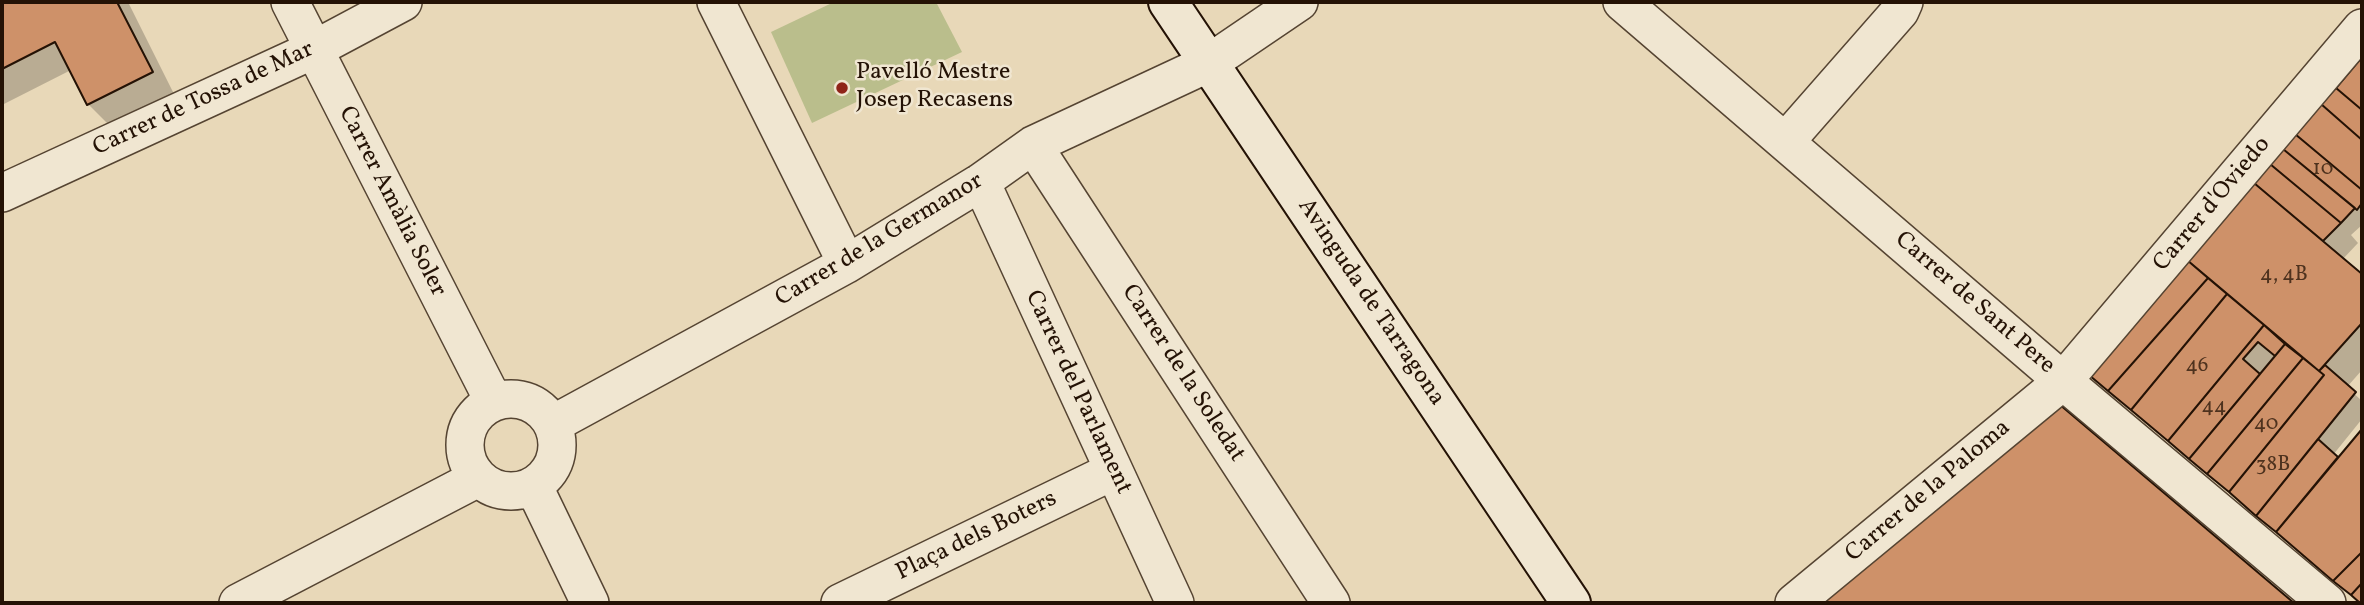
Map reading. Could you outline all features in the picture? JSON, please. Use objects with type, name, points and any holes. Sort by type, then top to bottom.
[{"type":"street","name":"Carrer Amàlia Soler","points":[[289,2],[494,402]]},
{"type":"street","name":"Carrer de Tossa de Mar","points":[[2,193],[313,50],[403,2]]},
{"type":"street","points":[[716,2],[847,264]]},
{"type":"street","name":"Avinguda de Tarragona","points":[[1168,2],[1571,603]]},
{"type":"street","name":"Carrer de la Germanor","points":[[553,424],[847,264],[981,182],[1033,145],[1209,63],[1299,2]]},
{"type":"street","name":"Carrer de Sant Pere","points":[[1622,2],[2063,382],[2327,603]]},
{"type":"street","points":[[1786,141],[1902,6]]},
{"type":"street","name":"Carrer d'Oviedo","points":[[2063,382],[2362,28]]},
{"type":"street","name":"Carrer de la Soledat","points":[[1033,145],[1331,603]]},
{"type":"street","name":"Carrer del Parlament","points":[[981,182],[1175,603]]},
{"type":"street","name":"Carrer de la Paloma","points":[[1794,603],[2063,382]]},
{"type":"street","points":[[517,398],[538,407],[553,424],[558,441],[556,459],[547,475],[534,487],[504,492],[490,487],[478,478],[469,465],[465,451],[466,435],[471,421],[481,409],[494,402],[517,398]]},
{"type":"street","name":"Plaça dels Boters","points":[[841,603],[1113,471]]},
{"type":"street","points":[[238,603],[478,478]]},
{"type":"street","points":[[534,487],[590,603]]},
{"type":"green space","name":"Pavelló Mestre Josep Recasens","points":[[834,2],[936,2],[962,52],[812,123],[771,32]]},
{"type":"building","points":[[2,2],[117,2],[153,72],[87,105],[55,42],[2,69]]},
{"type":"building","points":[[2362,57],[2362,110],[2336,88]]},
{"type":"building","points":[[2336,88],[2362,110],[2362,140],[2321,104]]},
{"type":"building","points":[[2321,104],[2362,140],[2362,190],[2295,134]]},
{"type":"building","points":[[2295,134],[2362,190],[2362,203],[2357,210],[2283,149]]},
{"type":"building","points":[[2283,149],[2355,208],[2341,223],[2270,164]]},
{"type":"building","points":[[2270,164],[2341,223],[2323,241],[2254,183]]},
{"type":"building","points":[[2254,183],[2362,274],[2362,323],[2319,371],[2187,260]]},
{"type":"building","points":[[2187,260],[2208,278],[2108,391],[2089,375]]},
{"type":"building","points":[[2208,278],[2227,294],[2131,410],[2108,391]]},
{"type":"building","points":[[2227,294],[2264,325],[2168,441],[2131,410]]},
{"type":"building","points":[[2264,325],[2285,344],[2275,356],[2258,342],[2243,359],[2260,374],[2189,459],[2168,441]]},
{"type":"building","points":[[2285,344],[2303,358],[2207,474],[2189,459]]},
{"type":"building","points":[[2303,358],[2324,375],[2229,492],[2207,474]]},
{"type":"building","points":[[2325,365],[2356,392],[2256,516],[2229,492],[2324,375],[2319,371]]},
{"type":"building","points":[[2059,404],[2294,603],[1816,603]]},
{"type":"building","points":[[2362,429],[2362,552],[2333,581],[2276,532]]},
{"type":"building","points":[[2318,439],[2338,457],[2276,532],[2256,516]]},
{"type":"building","points":[[2362,552],[2362,583],[2351,595],[2333,581]]},
{"type":"building","points":[[2362,583],[2362,603],[2360,603],[2351,595]]},
{"type":"place","name":"Pavelló Mestre Josep Recasens","points":[[842,88]]}]
